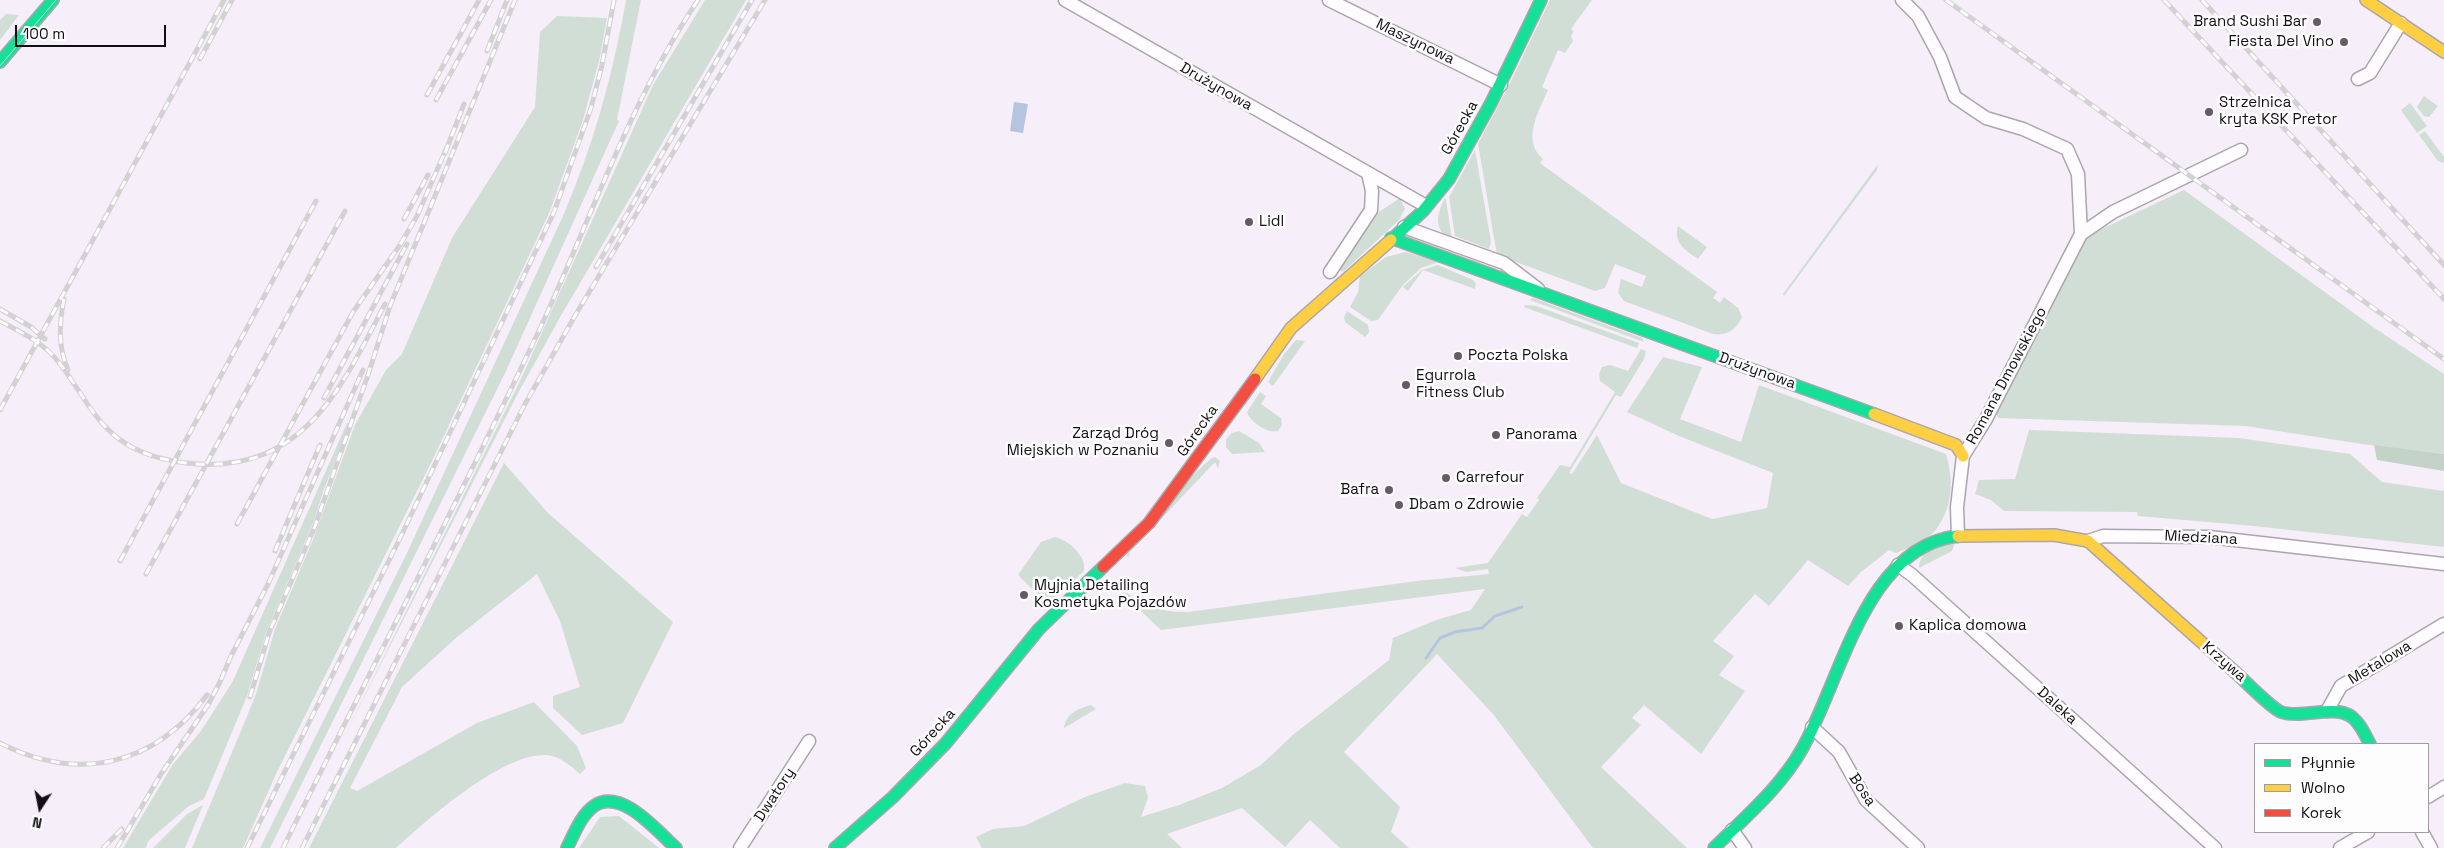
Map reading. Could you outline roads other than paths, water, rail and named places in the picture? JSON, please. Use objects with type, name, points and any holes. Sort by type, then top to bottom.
[{"type":"street","points":[[0,62],[53,0]]},
{"type":"street","name":"Drużynowa","points":[[1065,0],[1426,206]]},
{"type":"street","name":"Maszynowa","points":[[1329,0],[1501,85]]},
{"type":"street","name":"Górecka","points":[[834,848],[893,797],[946,744],[1039,629],[1148,523],[1173,493],[1291,328],[1311,308],[1404,227],[1426,206],[1450,178],[1501,85],[1541,0]]},
{"type":"street","points":[[1902,0],[1918,16],[1940,57],[1955,97],[1986,118],[2023,128],[2067,149],[2078,174],[2081,234]]},
{"type":"street","points":[[2366,0],[2444,52]]},
{"type":"street","points":[[2358,79],[2370,73],[2400,23]]},
{"type":"street","name":"Romana Dmowskiego","points":[[1958,536],[1957,507],[1963,456],[1986,419],[2081,234],[2113,212],[2241,150]]},
{"type":"street","points":[[1330,272],[1371,210],[1372,191],[1368,173]]},
{"type":"street","name":"Drużynowa","points":[[1404,227],[1504,263],[1544,294]]},
{"type":"street","name":"Drużynowa","points":[[1391,238],[1938,437],[1956,445],[1963,456]]},
{"type":"street","name":"Miedziana","points":[[1958,536],[2054,535],[2068,536],[2088,542],[2103,536],[2208,537],[2444,564]]},
{"type":"street","points":[[1714,848],[1787,770],[1812,727],[1872,601],[1898,565],[1925,545],[1958,536]]},
{"type":"street","name":"Krzywa","points":[[2088,542],[2280,712],[2290,716],[2327,711],[2341,713],[2355,719],[2369,743]]},
{"type":"street","name":"Daleka","points":[[1898,565],[1912,575],[2215,848]]},
{"type":"street","name":"Metalowa","points":[[2327,711],[2340,686],[2444,624]]},
{"type":"street","name":"Bosa","points":[[1812,727],[1839,752],[1866,800],[1918,848]]},
{"type":"street","name":"Dwatory","points":[[740,848],[809,741]]},
{"type":"street","points":[[2429,796],[2444,788]]},
{"type":"street","points":[[567,848],[589,811],[598,802],[609,798],[621,802],[676,848]]},
{"type":"street","points":[[1732,830],[1746,848]]},
{"type":"street","points":[[2340,848],[2366,833]]},
{"type":"street","points":[[2423,833],[2431,848]]},
{"type":"water","points":[[1014,102],[1028,104],[1023,133],[1010,131]]},
{"type":"waterway","points":[[1426,658],[1440,638],[1455,632],[1482,628],[1495,616],[1522,607]]},
{"type":"tram line","points":[[0,66],[56,0]]},
{"type":"railway","points":[[0,410],[224,0]]},
{"type":"railway","points":[[200,59],[232,0]]},
{"type":"railway","points":[[427,95],[479,0]]},
{"type":"railway","points":[[436,100],[491,0]]},
{"type":"railway","points":[[487,51],[507,0]]},
{"type":"railway","points":[[250,697],[269,633],[315,526],[390,306],[515,0]]},
{"type":"railway","points":[[247,848],[404,530],[554,212],[591,108],[602,65],[614,0]]},
{"type":"railway","points":[[283,848],[536,337],[630,123],[673,40],[698,0]]},
{"type":"railway","points":[[596,267],[752,0]]},
{"type":"railway","points":[[302,848],[525,404],[576,314],[765,0]]},
{"type":"railway","points":[[1946,0],[2444,359]]},
{"type":"railway","points":[[2164,0],[2444,299]]},
{"type":"railway","points":[[2202,0],[2444,265]]},
{"type":"railway","points":[[445,153],[464,104]]},
{"type":"railway","points":[[237,524],[353,312],[400,245],[417,216],[447,147]]},
{"type":"railway","points":[[404,219],[428,175]]},
{"type":"railway","points":[[120,561],[316,201]]},
{"type":"railway","points":[[146,574],[345,211]]},
{"type":"railway","points":[[324,398],[407,244]]},
{"type":"railway","points":[[64,299],[60,335],[62,353],[68,370]]},
{"type":"railway","points":[[0,321],[44,347],[64,369],[100,421],[119,439],[137,450],[156,457],[197,464],[235,462],[266,453],[293,438],[316,417],[336,392],[385,304]]},
{"type":"railway","points":[[0,309],[31,327],[45,339]]},
{"type":"railway","points":[[117,848],[161,774],[208,705],[220,682],[231,656],[268,584],[363,370]]},
{"type":"railway","points":[[275,551],[320,445]]},
{"type":"railway","points":[[0,743],[29,755],[58,762],[86,764],[113,761],[139,752],[163,738],[186,719],[207,695]]},
{"type":"railway","points":[[103,848],[122,829]]},
{"type":"place","name":"Brand Sushi Bar","points":[[2317,22]]},
{"type":"place","name":"Fiesta Del Vino","points":[[2344,42]]},
{"type":"place","name":"Strzelnica kryta KSK Pretor","points":[[2209,112]]},
{"type":"place","name":"Lidl","points":[[1249,222]]},
{"type":"place","name":"Poczta Polska","points":[[1458,356]]},
{"type":"place","name":"Egurrola Fitness Club","points":[[1406,385]]},
{"type":"place","name":"Panorama","points":[[1496,435]]},
{"type":"place","name":"Zarząd Dróg Miejskich w Poznaniu","points":[[1169,443]]},
{"type":"place","name":"Carrefour","points":[[1446,478]]},
{"type":"place","name":"Bafra","points":[[1389,490]]},
{"type":"place","name":"Dbam o Zdrowie","points":[[1399,505]]},
{"type":"place","name":"Myjnia Detailing Kosmetyka Pojazdów","points":[[1024,595]]},
{"type":"place","name":"Kaplica domowa","points":[[1899,626]]}]
